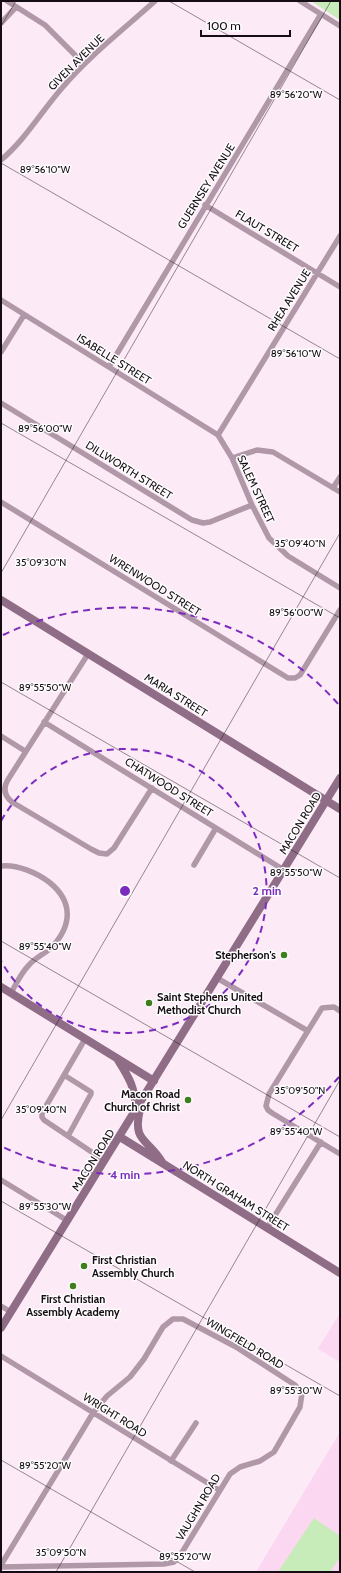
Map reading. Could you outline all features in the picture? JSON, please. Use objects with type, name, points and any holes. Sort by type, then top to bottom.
[{"type":"main road","name":"MARIA STREET","points":[[1,600],[340,809]]},
{"type":"main road","name":"MACON ROAD","points":[[1,1328],[340,778]]},
{"type":"main road","points":[[1,987],[154,1081]]},
{"type":"main road","points":[[116,1058],[130,1078],[133,1087],[136,1111]]},
{"type":"main road","points":[[141,1102],[137,1122],[141,1138],[156,1152],[164,1164]]},
{"type":"main road","name":"NORTH GRAHAM STREET","points":[[120,1137],[340,1273]]},
{"type":"street","points":[[7,1],[45,25],[84,64]]},
{"type":"street","name":"GIVEN AVENUE","points":[[1,160],[37,121],[61,88],[84,64],[155,1]]},
{"type":"street","points":[[300,1],[340,26]]},
{"type":"street","points":[[1,22],[16,7]]},
{"type":"street","name":"GUERNSEY AVENUE","points":[[109,367],[321,14]]},
{"type":"street","name":"FLAUT STREET","points":[[205,205],[340,287]]},
{"type":"street","name":"RHEA AVENUE","points":[[218,435],[340,236]]},
{"type":"street","name":"ISABELLE STREET","points":[[1,300],[218,435]]},
{"type":"street","points":[[1,352],[24,315]]},
{"type":"street","name":"DILLWORTH STREET","points":[[1,403],[192,520],[203,523],[210,522],[252,505]]},
{"type":"street","name":"SALEM STREET","points":[[218,435],[232,458],[265,531],[278,547],[288,556],[340,588]]},
{"type":"street","points":[[232,458],[251,451],[268,451],[277,454],[340,492]]},
{"type":"street","points":[[333,488],[340,477]]},
{"type":"street","name":"WRENWOOD STREET","points":[[1,502],[285,677],[292,679],[300,675],[340,610]]},
{"type":"street","points":[[88,654],[9,778],[4,788],[6,795],[12,802],[91,849],[103,854],[111,852],[152,788]]},
{"type":"street","name":"CHATWOOD STREET","points":[[44,722],[284,870]]},
{"type":"street","points":[[1,736],[25,751]]},
{"type":"street","points":[[194,865],[216,828]]},
{"type":"street","points":[[1,866],[8,865],[25,870],[46,880],[62,896],[67,907],[68,914],[64,927],[55,942],[47,951],[30,964],[11,993]]},
{"type":"street","points":[[217,978],[308,1031]]},
{"type":"street","points":[[340,1011],[334,1007],[322,1008],[270,1094],[266,1106],[268,1110],[340,1154]]},
{"type":"street","points":[[85,1039],[42,1113],[42,1116],[44,1120],[105,1161]]},
{"type":"street","points":[[64,1075],[91,1092],[68,1136]]},
{"type":"street","points":[[267,1228],[320,1142]]},
{"type":"street","points":[[1,1180],[68,1221]]},
{"type":"street","points":[[1,1306],[10,1312]]},
{"type":"street","name":"WINGFIELD ROAD","points":[[93,1412],[107,1396],[130,1377],[144,1360],[163,1327],[172,1319],[183,1319],[236,1347],[295,1385],[302,1393]]},
{"type":"street","name":"WRIGHT ROAD","points":[[1,1356],[219,1490]]},
{"type":"street","name":"VAUGHN ROAD","points":[[1,1566],[164,1564],[174,1562],[181,1554],[230,1474],[240,1467],[260,1461],[274,1452],[300,1407],[302,1393]]},
{"type":"street","points":[[1,1566],[93,1412]]},
{"type":"street","points":[[171,1461],[196,1423]]},
{"type":"shaded area","points":[[340,1313],[340,1362],[318,1349]]},
{"type":"shaded area","points":[[340,1432],[340,1572],[256,1572]]},
{"type":"green space","points":[[311,1],[340,1],[340,20]]},
{"type":"green space","points":[[314,1518],[340,1536],[340,1557],[330,1572],[278,1572]]},
{"type":"place","name":"Stepherson's","points":[[284,955]]},
{"type":"place","name":"Saint Stephens United Methodist Church","points":[[149,1003]]},
{"type":"place","name":"Macon Road Church of Christ","points":[[188,1100]]},
{"type":"place","name":"First Christian Assembly Church","points":[[84,1266]]},
{"type":"place","name":"First Christian Assembly Academy","points":[[73,1286]]}]
